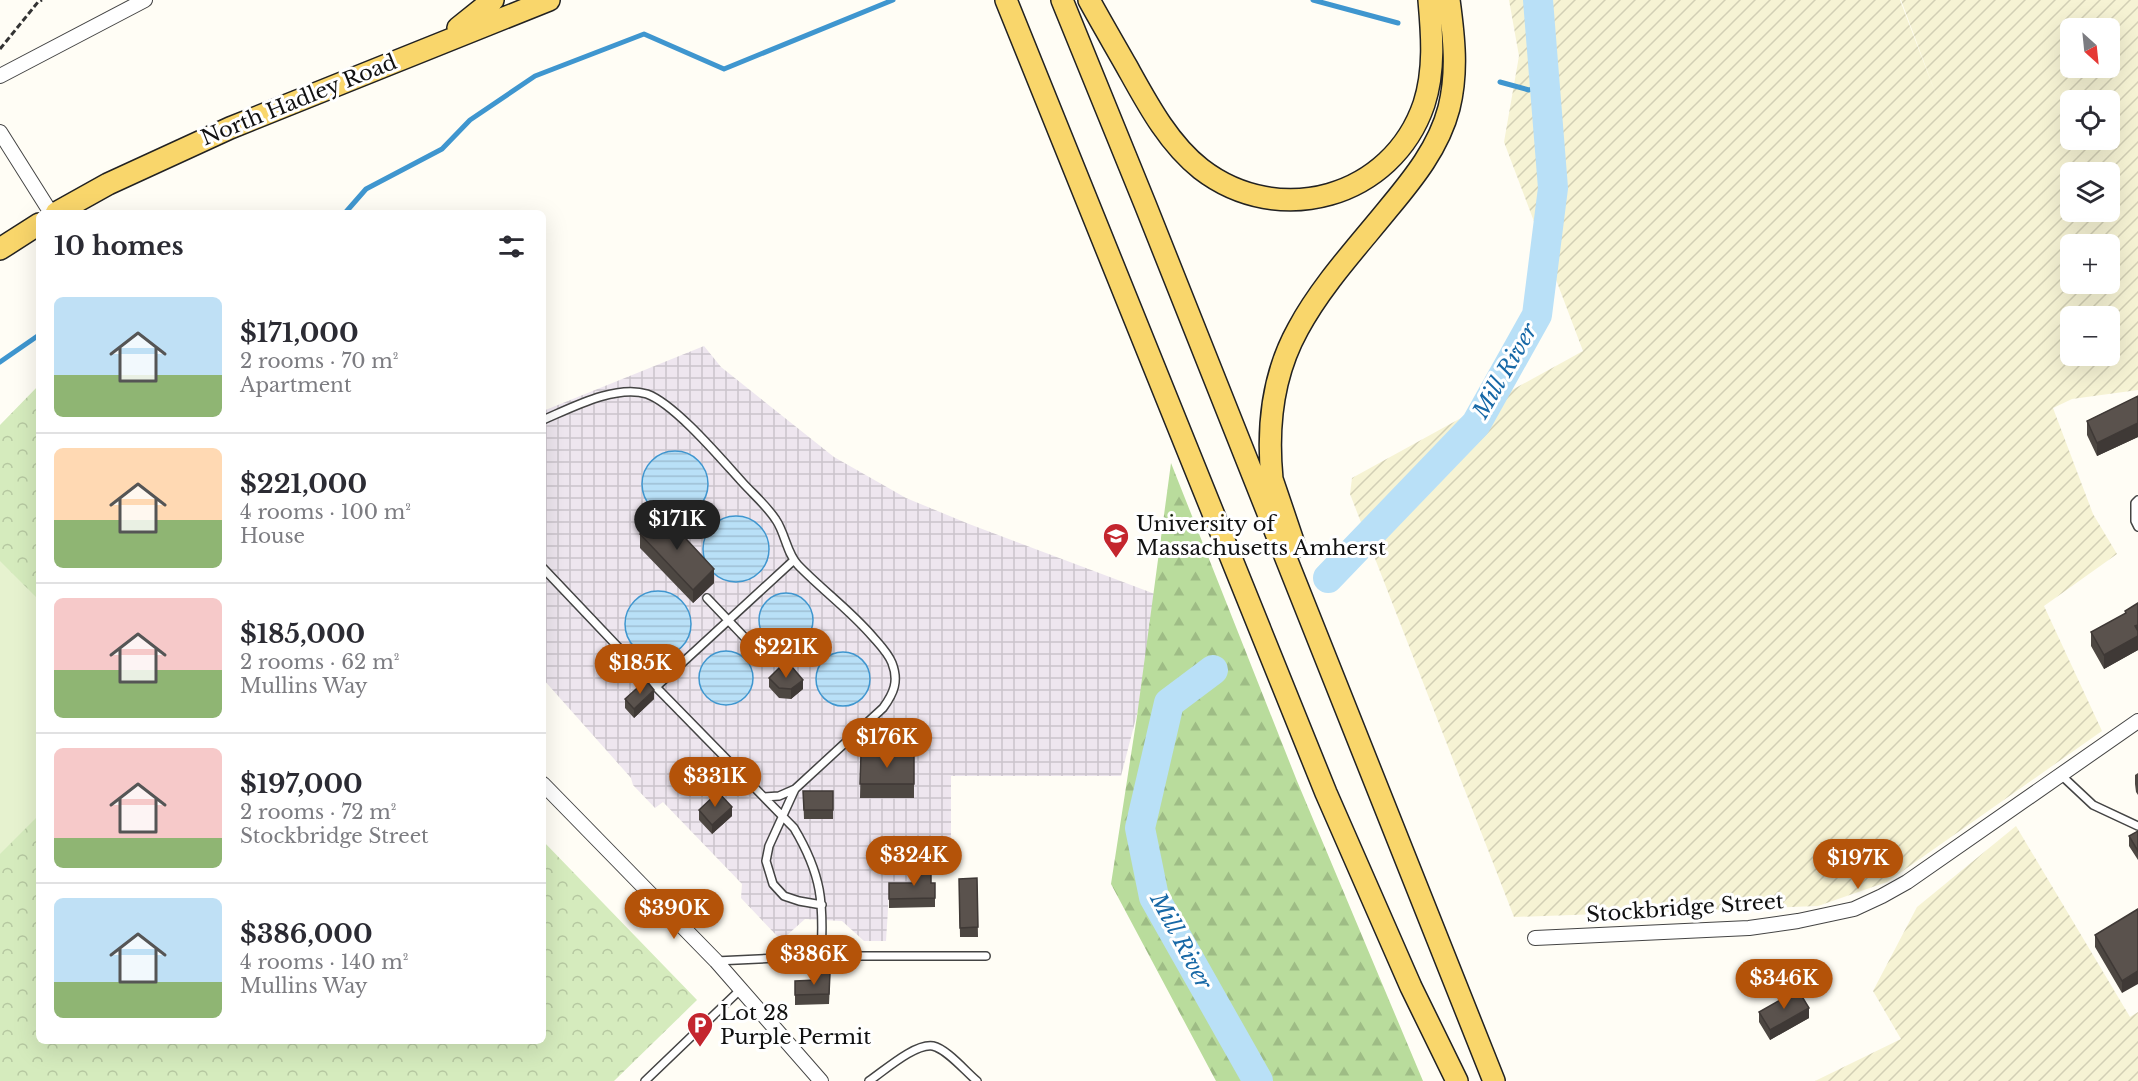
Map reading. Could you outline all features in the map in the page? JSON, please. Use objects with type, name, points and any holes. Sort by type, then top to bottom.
[{"type":"main road","points":[[439,43],[493,0]]},
{"type":"main road","name":"North Hadley Road","points":[[61,210],[163,157],[230,128],[549,0]]},
{"type":"main road","points":[[1006,0],[1326,793],[1411,987],[1457,1081]]},
{"type":"main road","points":[[1062,0],[1494,1081]]},
{"type":"main road","points":[[1089,0],[1144,97],[1188,158],[1222,183],[1247,194],[1273,200],[1299,201],[1333,194],[1360,181],[1389,159],[1411,130],[1423,106],[1430,79],[1429,0]]},
{"type":"main road","points":[[1401,848],[1272,479],[1270,432],[1278,382],[1286,355],[1298,328],[1341,267],[1407,186],[1430,152],[1443,126],[1449,108],[1455,71],[1449,0]]},
{"type":"main road","points":[[0,249],[36,226]]},
{"type":"street","points":[[0,76],[145,0]]},
{"type":"street","points":[[0,132],[49,210]]},
{"type":"street","name":"Stockbridge Street","points":[[1535,938],[1749,928],[1844,912],[1873,901],[1907,882],[2138,720]]},
{"type":"street","points":[[546,787],[716,961],[821,1081]]},
{"type":"lane","points":[[546,419],[619,393],[637,392],[658,400],[672,409],[769,510],[783,533],[794,561],[857,619],[883,648],[891,661],[896,680],[891,696],[883,708],[795,789],[779,796],[764,797]]},
{"type":"lane","points":[[2138,500],[2135,503],[2135,521],[2138,526]]},
{"type":"lane","points":[[656,687],[794,561]]},
{"type":"lane","points":[[546,571],[794,828],[807,848],[817,874],[822,905],[821,956]]},
{"type":"lane","points":[[707,598],[768,662]]},
{"type":"lane","points":[[2061,774],[2094,805],[2138,826]]},
{"type":"lane","points":[[795,789],[769,846],[766,861],[773,884],[784,896],[822,905]]},
{"type":"lane","points":[[716,961],[821,956],[986,956]]},
{"type":"lane","points":[[645,1081],[741,989]]},
{"type":"lane","points":[[869,1081],[916,1048],[933,1046],[948,1055],[977,1081]]},
{"type":"path","points":[[0,49],[42,0]]},
{"type":"shaded area","points":[[1509,0],[1900,0],[1938,100],[1901,0],[2138,0],[2138,390],[2072,399],[2053,408],[2093,514],[2117,554],[2044,606],[2102,731],[1887,882],[1818,906],[1514,917],[1350,494],[1352,478],[1583,351],[1504,142],[1519,56]]},
{"type":"shaded area","points":[[704,346],[721,367],[834,457],[906,498],[1155,594],[1144,687],[1121,776],[951,776],[951,849],[915,854],[915,892],[889,893],[886,941],[864,941],[842,921],[805,919],[785,937],[777,936],[741,898],[742,884],[663,802],[655,808],[546,682],[546,410]]},
{"type":"shaded area","points":[[2016,826],[2130,1017],[2138,1012],[2138,1081],[1815,1081],[1901,1039],[1873,991],[1917,907]]},
{"type":"green space","points":[[36,388],[36,1044],[546,1044],[546,844],[697,1000],[614,1081],[0,1081],[0,425]]},
{"type":"green space","points":[[1171,463],[1297,781],[1423,1081],[1216,1081],[1111,884],[1137,716]]},
{"type":"green space","points":[[0,561],[36,597],[36,818],[0,854]]},
{"type":"water","points":[[675,451],[688,454],[698,461],[705,471],[708,484],[705,497],[698,507],[688,514],[675,517],[662,514],[652,507],[645,497],[642,484],[645,471],[652,461],[662,454]]},
{"type":"water","points":[[736,516],[749,519],[759,526],[766,536],[769,549],[766,562],[759,572],[749,579],[736,582],[723,579],[713,572],[706,562],[703,549],[706,536],[713,526],[723,519]]},
{"type":"water","points":[[658,591],[671,594],[681,601],[688,611],[691,624],[688,637],[681,647],[671,654],[658,657],[645,654],[635,647],[628,637],[625,624],[628,611],[635,601],[645,594]]},
{"type":"water","points":[[786,593],[796,595],[805,601],[811,610],[813,620],[811,630],[805,639],[796,645],[786,647],[776,645],[767,639],[761,630],[759,620],[761,610],[767,601],[776,595]]},
{"type":"water","points":[[726,651],[736,653],[745,659],[751,668],[753,678],[751,688],[745,697],[736,703],[726,705],[716,703],[707,697],[701,688],[699,678],[701,668],[707,659],[716,653]]},
{"type":"water","points":[[843,652],[853,654],[862,660],[868,669],[870,679],[868,689],[862,698],[853,704],[843,706],[833,704],[824,698],[818,689],[816,679],[818,669],[824,660],[833,654]]},
{"type":"building","points":[[2138,396],[2138,423],[2097,443],[2087,421]]},
{"type":"building","points":[[662,513],[714,569],[693,590],[640,534]]},
{"type":"building","points":[[2138,603],[2138,625],[2135,626],[2138,636],[2104,655],[2091,632],[2126,613],[2125,611]]},
{"type":"building","points":[[792,667],[803,680],[791,689],[779,688],[769,678],[779,668],[784,673]]},
{"type":"building","points":[[646,680],[654,690],[634,709],[625,699]]},
{"type":"building","points":[[861,754],[914,755],[914,784],[860,784]]},
{"type":"building","points":[[803,791],[833,791],[833,810],[804,810]]},
{"type":"building","points":[[718,792],[732,807],[712,825],[699,810]]},
{"type":"building","points":[[2138,831],[2138,851],[2129,836]]},
{"type":"building","points":[[915,869],[931,869],[931,883],[935,883],[935,898],[889,899],[889,883],[915,883]]},
{"type":"building","points":[[977,878],[978,927],[960,928],[959,879]]},
{"type":"building","points":[[2138,909],[2138,971],[2122,981],[2095,935]]},
{"type":"building","points":[[816,973],[830,973],[829,994],[795,995],[795,981],[816,980]]},
{"type":"building","points":[[1798,990],[1809,1008],[1770,1030],[1759,1012]]},
{"type":"waterway","points":[[348,210],[366,189],[442,149],[470,120],[535,76],[644,34],[724,69],[893,0]]},
{"type":"waterway","points":[[1313,0],[1398,23]]},
{"type":"waterway","name":"Mill River","points":[[1328,578],[1476,424],[1537,315],[1553,188],[1538,0]]},
{"type":"waterway","points":[[1500,82],[1529,90],[1545,84]]},
{"type":"waterway","points":[[0,362],[36,337]]},
{"type":"waterway","name":"Mill River","points":[[1213,670],[1169,703],[1140,828],[1154,897],[1258,1081]]},
{"type":"place","name":"University of Massachusetts Amherst","points":[[1116,559]]},
{"type":"place","name":"Lot 28 Purple Permit","points":[[700,1048]]}]
